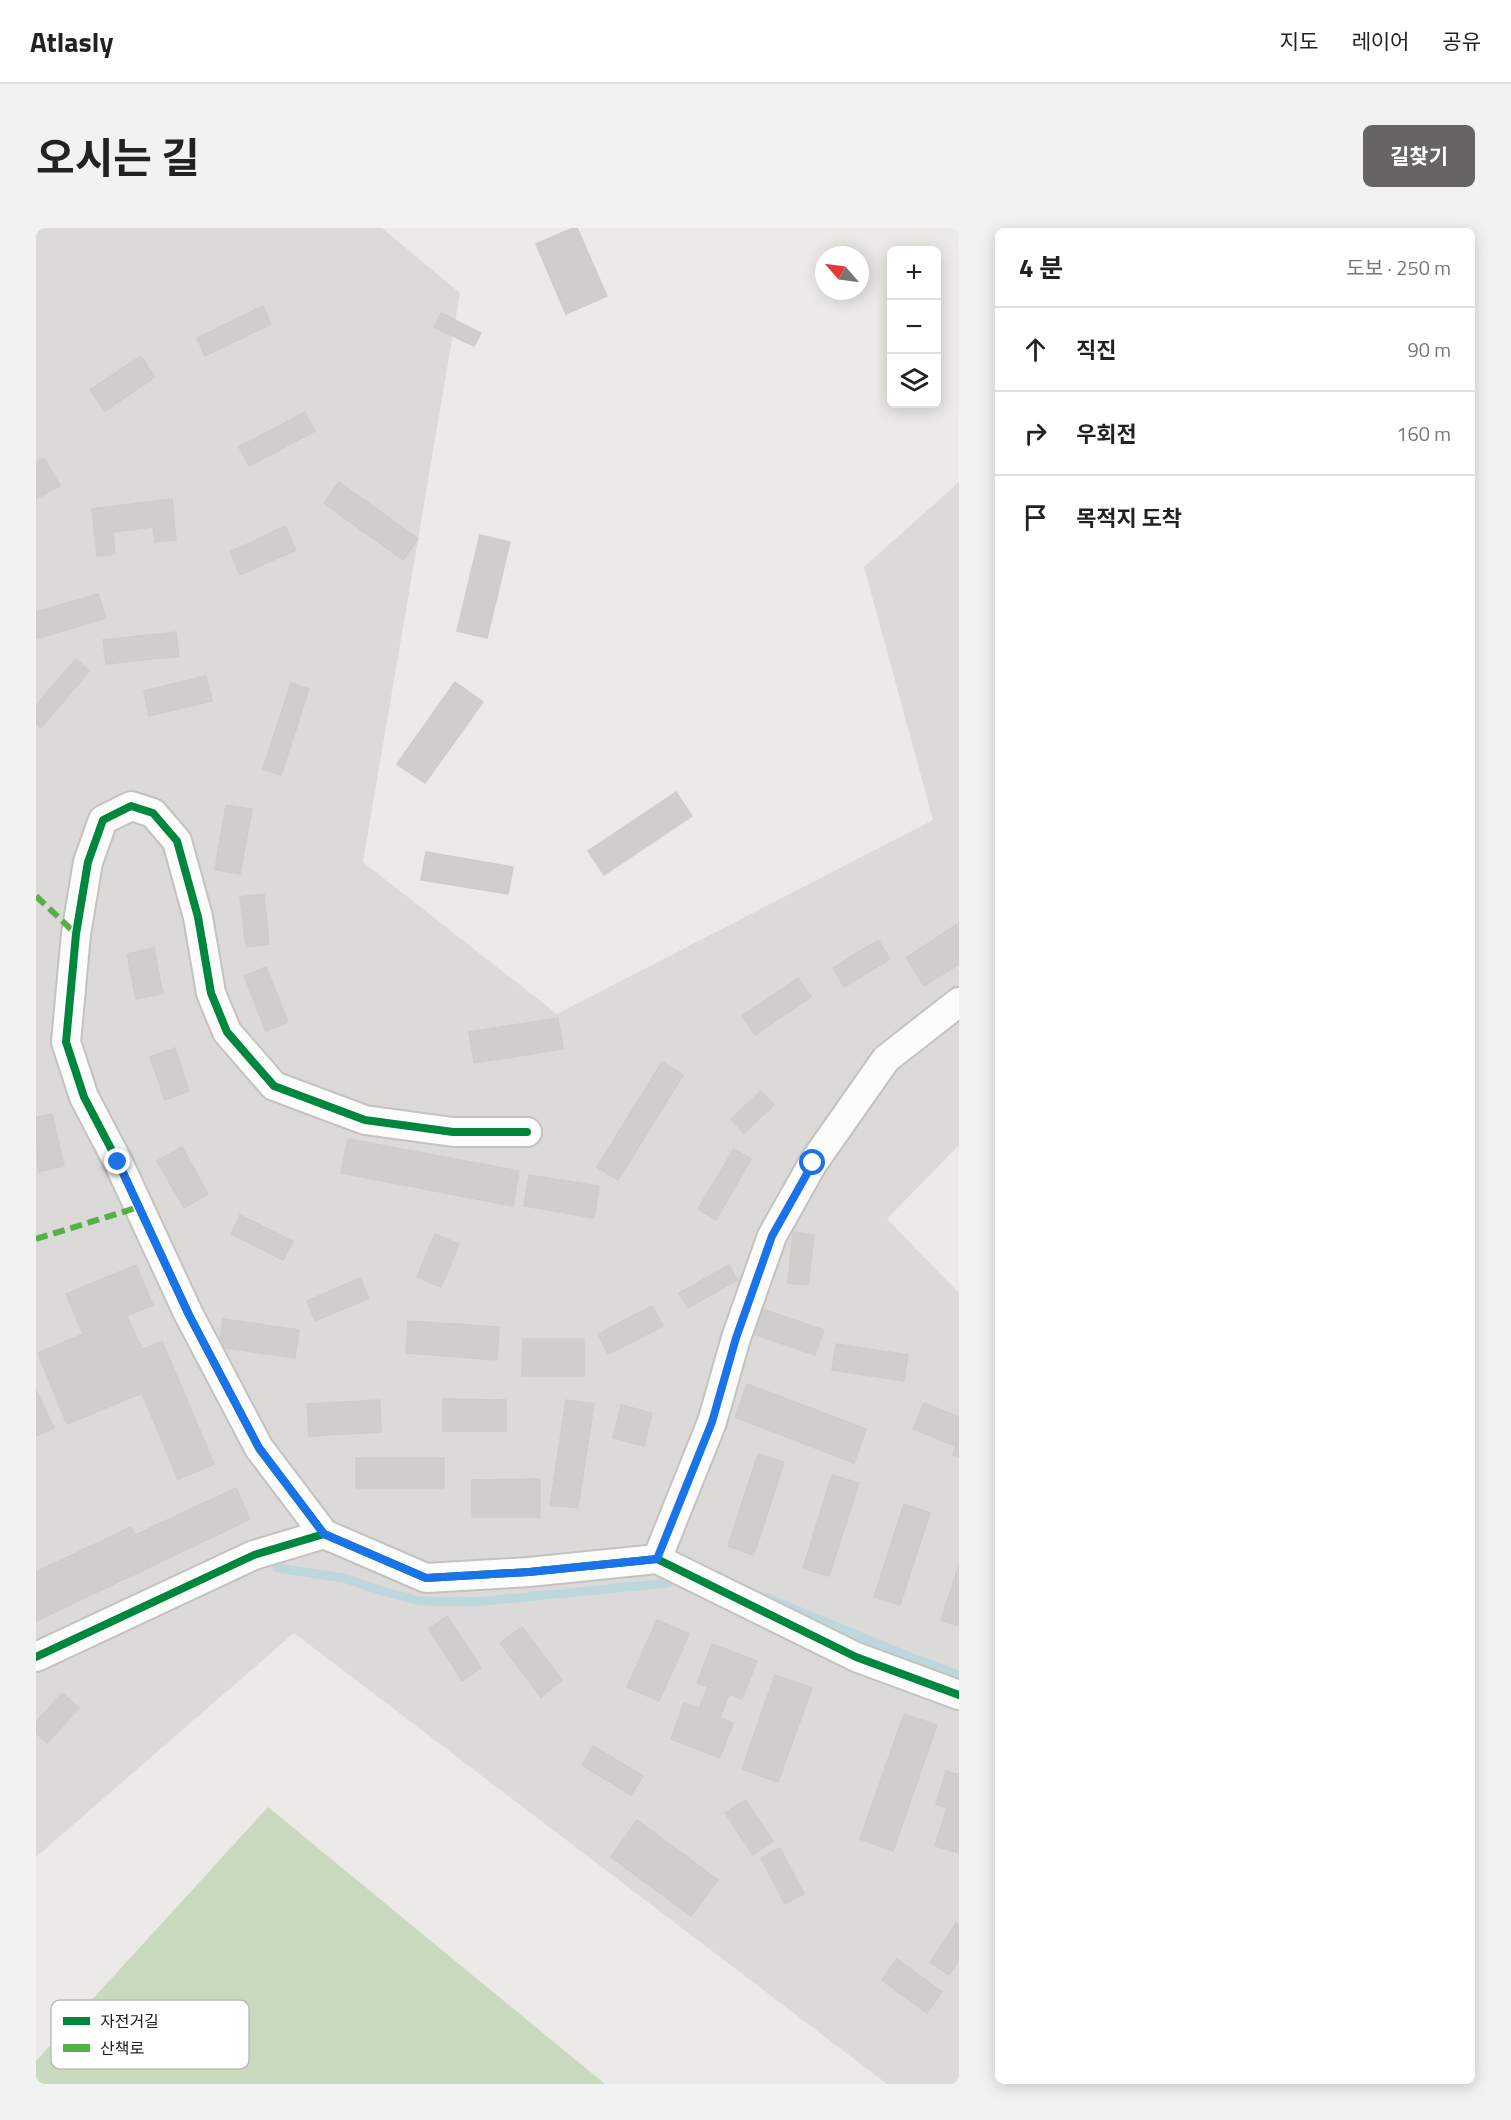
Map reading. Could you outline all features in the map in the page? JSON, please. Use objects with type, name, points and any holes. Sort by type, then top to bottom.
[{"type":"street","points":[[527,1132],[453,1132],[365,1120],[274,1086],[227,1032],[211,993],[198,918],[177,841],[153,813],[130,806],[103,820],[88,862],[76,934],[66,1042],[84,1098],[118,1162],[205,1346],[259,1448],[324,1534],[426,1578],[529,1572],[657,1559],[856,1657],[959,1695]]},
{"type":"street","points":[[657,1559],[712,1422],[736,1338],[772,1236],[813,1163],[886,1059],[959,1002]]},
{"type":"street","points":[[36,1657],[254,1555],[324,1534]]},
{"type":"shaded area","points":[[36,228],[382,228],[460,293],[363,862],[557,1014],[933,820],[864,567],[959,482],[959,1145],[887,1219],[959,1293],[959,2084],[887,2084],[294,1633],[36,1857]]},
{"type":"green space","points":[[268,1807],[605,2084],[36,2084],[36,2061],[51,2045],[51,2069],[249,2069],[249,2000],[92,2000]]},
{"type":"building","points":[[577,228],[607,296],[566,314],[536,244]]},
{"type":"building","points":[[263,306],[271,324],[205,356],[197,338]]},
{"type":"building","points":[[441,313],[481,333],[474,346],[434,327]]},
{"type":"building","points":[[141,356],[155,377],[105,411],[90,390]]},
{"type":"building","points":[[305,412],[315,431],[249,466],[239,447]]},
{"type":"building","points":[[44,458],[60,486],[36,499],[36,463]]},
{"type":"building","points":[[339,482],[418,539],[403,560],[324,503]]},
{"type":"building","points":[[172,499],[176,540],[155,542],[153,527],[113,532],[115,554],[97,556],[92,509]]},
{"type":"building","points":[[285,526],[296,550],[240,575],[230,552]]},
{"type":"building","points":[[480,535],[510,542],[487,638],[457,631]]},
{"type":"building","points":[[98,594],[106,618],[36,639],[36,612]]},
{"type":"building","points":[[176,632],[179,656],[106,664],[103,640]]},
{"type":"building","points":[[76,659],[89,671],[41,728],[36,724],[36,705]]},
{"type":"building","points":[[206,676],[212,701],[149,716],[144,691]]},
{"type":"building","points":[[455,682],[483,702],[425,783],[397,764]]},
{"type":"building","points":[[291,683],[309,689],[281,775],[263,769]]},
{"type":"building","points":[[676,792],[692,816],[604,875],[588,851]]},
{"type":"building","points":[[226,805],[252,809],[240,874],[215,870]]},
{"type":"building","points":[[426,852],[513,867],[508,894],[421,880]]},
{"type":"building","points":[[264,894],[269,944],[246,947],[240,897]]},
{"type":"building","points":[[959,923],[959,964],[924,986],[906,958]]},
{"type":"building","points":[[878,940],[890,959],[844,987],[833,968]]},
{"type":"building","points":[[154,948],[163,994],[136,999],[127,954]]},
{"type":"building","points":[[266,967],[288,1022],[266,1031],[244,976]]},
{"type":"building","points":[[798,978],[811,997],[755,1035],[742,1016]]},
{"type":"building","points":[[558,1018],[563,1049],[474,1063],[469,1032]]},
{"type":"building","points":[[175,1048],[189,1091],[165,1100],[150,1057]]},
{"type":"building","points":[[662,1062],[683,1075],[618,1180],[597,1167]]},
{"type":"building","points":[[761,1091],[774,1105],[744,1133],[731,1119]]},
{"type":"building","points":[[52,1114],[64,1166],[38,1172],[36,1117]]},
{"type":"building","points":[[348,1139],[519,1171],[513,1206],[341,1173]]},
{"type":"building","points":[[182,1147],[208,1194],[184,1208],[157,1161]]},
{"type":"building","points":[[734,1149],[751,1159],[716,1220],[698,1209]]},
{"type":"building","points":[[529,1175],[599,1186],[594,1218],[524,1206]]},
{"type":"building","points":[[240,1215],[293,1241],[283,1260],[231,1234]]},
{"type":"building","points":[[793,1232],[814,1235],[808,1285],[788,1283]]},
{"type":"building","points":[[435,1234],[459,1244],[441,1287],[417,1277]]},
{"type":"building","points":[[136,1265],[153,1305],[83,1334],[66,1294]]},
{"type":"building","points":[[729,1265],[737,1280],[688,1308],[679,1293]]},
{"type":"building","points":[[360,1278],[369,1298],[315,1321],[307,1301]]},
{"type":"building","points":[[652,1306],[663,1326],[608,1354],[598,1334]]},
{"type":"building","points":[[762,1309],[824,1330],[815,1355],[753,1334]]},
{"type":"building","points":[[127,1316],[142,1350],[52,1388],[38,1353]]},
{"type":"building","points":[[223,1319],[299,1330],[295,1358],[219,1347]]},
{"type":"building","points":[[408,1321],[499,1327],[497,1360],[406,1353]]},
{"type":"building","points":[[523,1339],[584,1339],[584,1376],[522,1376]]},
{"type":"building","points":[[162,1341],[214,1464],[178,1479],[142,1393],[67,1424],[52,1388]]},
{"type":"building","points":[[836,1344],[908,1355],[904,1381],[832,1370]]},
{"type":"building","points":[[747,1384],[866,1429],[854,1463],[735,1417]]},
{"type":"building","points":[[36,1390],[54,1428],[36,1436]]},
{"type":"building","points":[[443,1399],[506,1400],[506,1431],[443,1431]]},
{"type":"building","points":[[380,1400],[381,1432],[309,1436],[307,1404]]},
{"type":"building","points":[[566,1400],[594,1404],[578,1508],[550,1505]]},
{"type":"building","points":[[924,1403],[959,1417],[959,1457],[953,1455],[956,1446],[913,1429]]},
{"type":"building","points":[[621,1405],[652,1413],[644,1446],[613,1438]]},
{"type":"building","points":[[758,1454],[784,1462],[754,1555],[728,1546]]},
{"type":"building","points":[[356,1458],[444,1458],[444,1488],[356,1488]]},
{"type":"building","points":[[832,1475],[859,1483],[829,1576],[803,1568]]},
{"type":"building","points":[[540,1479],[540,1517],[472,1517],[472,1480]]},
{"type":"building","points":[[236,1488],[250,1519],[150,1567],[135,1535]]},
{"type":"building","points":[[904,1504],[930,1513],[900,1605],[874,1597]]},
{"type":"building","points":[[131,1527],[150,1567],[36,1621],[36,1572]]},
{"type":"building","points":[[959,1565],[959,1626],[941,1620]]},
{"type":"building","points":[[447,1616],[481,1668],[462,1681],[429,1629]]},
{"type":"building","points":[[657,1620],[689,1634],[659,1701],[627,1687]]},
{"type":"building","points":[[522,1627],[562,1680],[541,1697],[500,1643]]},
{"type":"building","points":[[712,1644],[757,1661],[742,1699],[729,1694],[720,1718],[733,1723],[720,1758],[671,1739],[684,1703],[699,1709],[708,1687],[697,1683]]},
{"type":"building","points":[[775,1675],[812,1688],[778,1782],[742,1769]]},
{"type":"building","points":[[62,1693],[79,1708],[47,1743],[36,1733],[36,1722]]},
{"type":"building","points":[[904,1714],[937,1725],[893,1851],[860,1839]]},
{"type":"building","points":[[593,1746],[643,1776],[631,1795],[582,1765]]},
{"type":"building","points":[[946,1771],[958,1775],[959,1772],[959,1853],[935,1846],[947,1808],[936,1804]]},
{"type":"building","points":[[745,1800],[773,1841],[753,1855],[725,1813]]},
{"type":"building","points":[[637,1820],[718,1880],[691,1916],[611,1857]]},
{"type":"building","points":[[780,1848],[804,1894],[785,1904],[761,1858]]},
{"type":"building","points":[[956,1923],[959,1925],[959,1960],[949,1975],[930,1962]]},
{"type":"building","points":[[897,1959],[942,1992],[927,2013],[882,1980]]},
{"type":"waterway","points":[[277,1568],[344,1578],[420,1601],[475,1602],[668,1583]]},
{"type":"waterway","points":[[767,1598],[959,1675]]},
{"type":"marked path","points":[[36,896],[76,934]]},
{"type":"marked path","points":[[36,1239],[139,1207]]},
{"type":"cycle path","points":[[324,1534],[259,1448],[189,1315],[118,1162],[84,1097],[66,1042],[76,934],[88,862],[103,820],[131,806],[153,813],[177,841],[198,917],[211,993],[227,1032],[274,1086],[365,1120],[453,1132],[527,1132]]},
{"type":"cycle path","points":[[36,1657],[254,1555],[324,1534],[426,1578],[529,1572],[657,1559],[856,1657],[959,1695]]},
{"type":"route","points":[[118,1162],[189,1315],[259,1448],[324,1534],[426,1578],[529,1572],[657,1559],[712,1422],[736,1338],[772,1236],[813,1163]]}]
